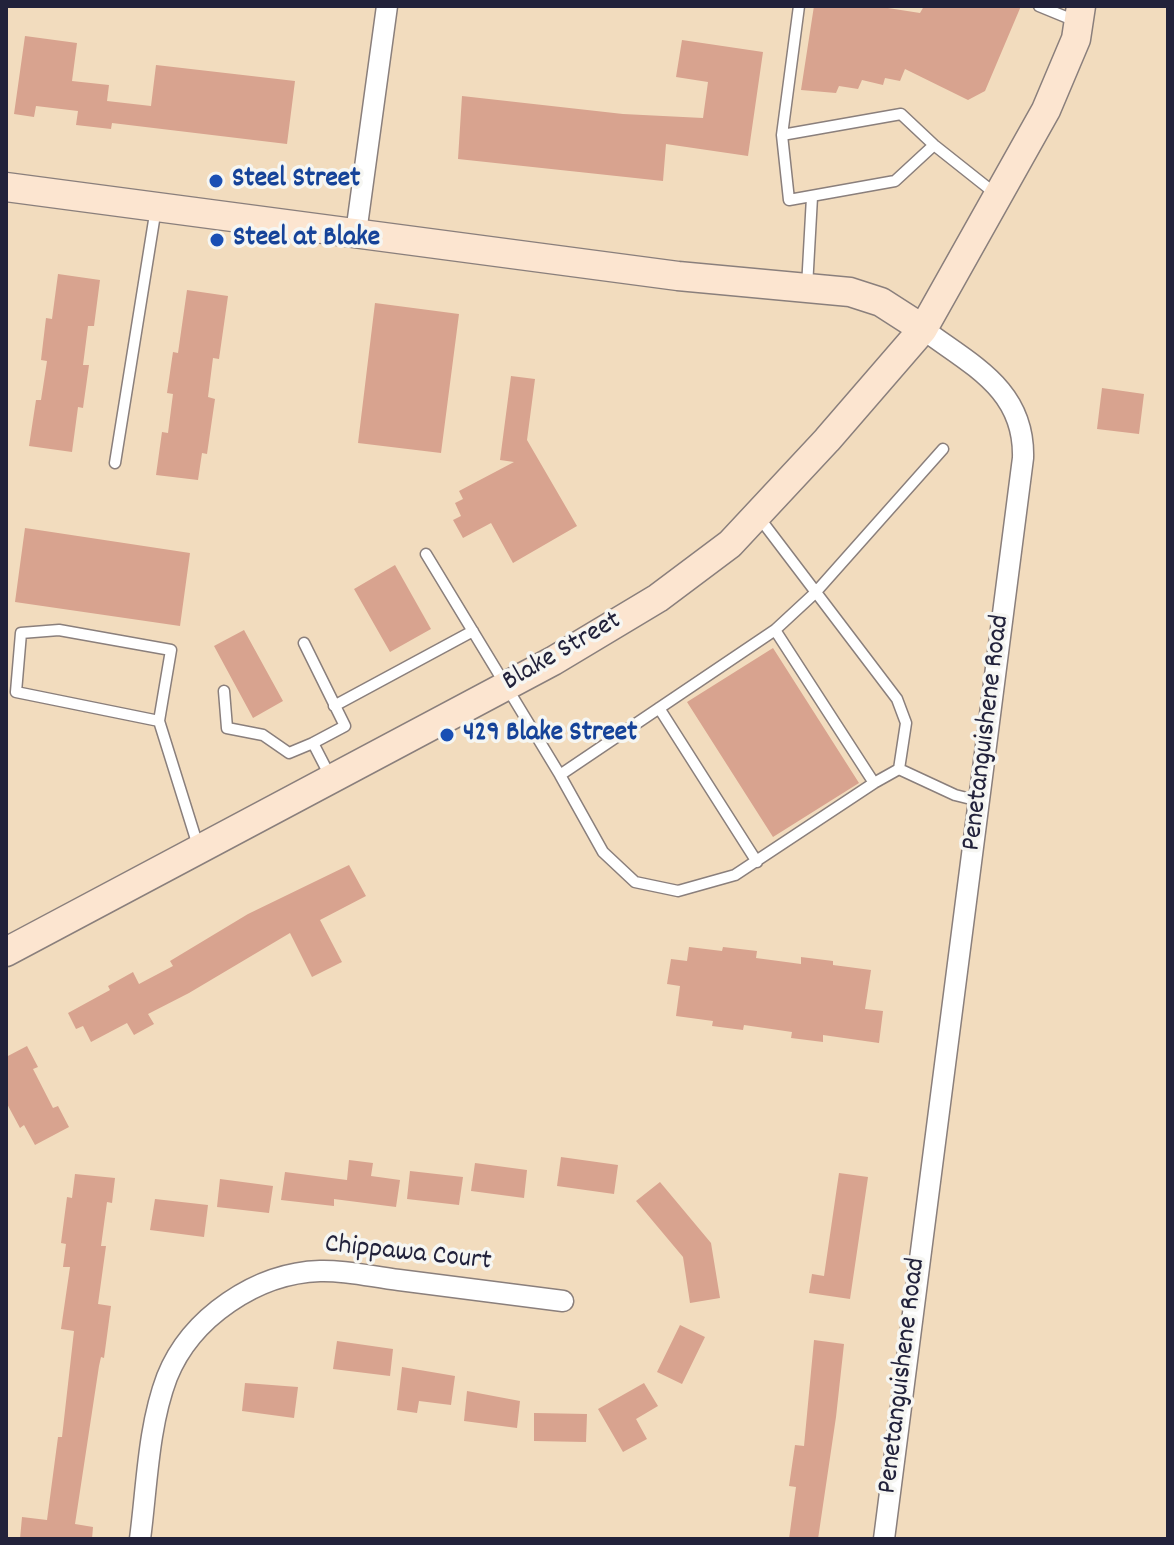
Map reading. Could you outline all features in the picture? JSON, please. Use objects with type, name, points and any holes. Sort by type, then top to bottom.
[{"type":"main road","points":[[6,187],[678,276],[866,295],[895,309],[923,329],[1046,110],[1076,39],[1080,14]]},
{"type":"main road","name":"Blake Street","points":[[6,952],[506,687],[658,598],[730,544],[827,440],[923,329]]},
{"type":"street","points":[[356,233],[387,6]]},
{"type":"street","name":"Penetanguishene Road","points":[[884,1539],[1022,480],[1023,437],[1019,420],[998,386],[923,329]]},
{"type":"street","name":"Chippawa Court","points":[[140,1539],[157,1410],[168,1374],[188,1342],[213,1314],[244,1291],[277,1278],[320,1271],[563,1301]]},
{"type":"lane","points":[[799,6],[782,135],[789,200],[895,181],[934,145]]},
{"type":"lane","points":[[1039,6],[1080,14]]},
{"type":"lane","points":[[782,135],[901,114],[999,197]]},
{"type":"lane","points":[[807,287],[812,197]]},
{"type":"lane","points":[[115,463],[156,207]]},
{"type":"lane","points":[[560,775],[775,630],[815,593],[943,449]]},
{"type":"lane","points":[[757,515],[897,699],[906,723],[899,769]]},
{"type":"lane","points":[[426,554],[603,852],[635,882],[678,891],[735,875],[899,769]]},
{"type":"lane","points":[[159,721],[16,692],[21,633],[59,630],[171,650],[159,721],[199,851]]},
{"type":"lane","points":[[775,630],[874,783]]},
{"type":"lane","points":[[334,706],[473,631]]},
{"type":"lane","points":[[224,691],[227,728],[263,735],[289,753],[345,726],[304,643]]},
{"type":"lane","points":[[659,708],[757,862]]},
{"type":"lane","points":[[313,743],[332,780]]},
{"type":"lane","points":[[899,769],[955,795],[979,801]]},
{"type":"building","points":[[814,6],[875,6],[920,13],[924,6],[1021,6],[985,91],[968,100],[905,69],[900,81],[885,78],[883,85],[862,80],[858,89],[839,86],[836,93],[801,90]]},
{"type":"building","points":[[25,36],[77,43],[72,81],[109,85],[107,101],[151,106],[156,65],[295,81],[287,144],[112,123],[111,129],[76,125],[78,111],[36,106],[34,117],[14,114]]},
{"type":"building","points":[[682,40],[763,52],[748,156],[666,144],[663,181],[458,159],[462,96],[623,114],[703,118],[708,82],[676,77]]},
{"type":"building","points":[[58,274],[100,280],[94,326],[88,326],[83,365],[89,365],[83,408],[78,407],[72,452],[29,446],[36,400],[41,400],[47,361],[41,360],[46,318],[52,319]]},
{"type":"building","points":[[187,290],[228,296],[219,359],[213,358],[208,397],[215,399],[207,454],[202,453],[198,480],[156,475],[162,432],[168,433],[173,394],[167,393],[173,352],[178,353]]},
{"type":"building","points":[[375,303],[459,314],[441,453],[358,443]]},
{"type":"building","points":[[511,376],[535,379],[527,440],[577,526],[513,563],[491,523],[463,538],[453,520],[461,516],[455,503],[463,499],[459,491],[514,462],[500,460]]},
{"type":"building","points":[[1102,388],[1144,394],[1139,434],[1097,429]]},
{"type":"building","points":[[25,528],[190,553],[180,626],[15,602]]},
{"type":"building","points":[[395,565],[431,629],[390,652],[354,589]]},
{"type":"building","points":[[244,630],[283,701],[253,718],[214,646]]},
{"type":"building","points":[[773,648],[859,783],[773,837],[687,702]]},
{"type":"building","points":[[349,865],[366,896],[320,920],[342,962],[312,977],[290,933],[148,1014],[154,1024],[134,1035],[127,1023],[91,1042],[83,1026],[76,1029],[68,1013],[110,990],[108,986],[133,972],[139,984],[173,966],[170,961],[248,914]]},
{"type":"building","points":[[689,947],[757,951],[756,958],[801,964],[801,957],[871,970],[865,1009],[883,1011],[879,1043],[823,1035],[823,1042],[791,1038],[792,1032],[744,1025],[743,1030],[712,1026],[713,1021],[676,1016],[680,986],[667,984],[671,959],[687,961]]},
{"type":"building","points":[[27,1046],[38,1067],[33,1069],[53,1108],[58,1106],[69,1127],[35,1145],[24,1125],[20,1128],[6,1102],[6,1057]]},
{"type":"building","points":[[561,1157],[618,1165],[614,1194],[557,1186]]},
{"type":"building","points":[[349,1160],[373,1163],[371,1176],[400,1180],[396,1207],[334,1199],[334,1206],[281,1200],[285,1172],[347,1180]]},
{"type":"building","points":[[475,1163],[527,1170],[524,1198],[471,1191]]},
{"type":"building","points":[[410,1171],[463,1177],[459,1205],[407,1199]]},
{"type":"building","points":[[839,1173],[868,1177],[850,1299],[809,1293],[812,1274],[824,1276]]},
{"type":"building","points":[[75,1174],[115,1178],[112,1203],[107,1202],[101,1246],[106,1246],[98,1304],[111,1306],[75,1524],[93,1527],[92,1539],[20,1539],[22,1517],[47,1520],[58,1437],[62,1437],[74,1331],[61,1329],[70,1267],[63,1267],[66,1244],[61,1243],[67,1197],[72,1198]]},
{"type":"building","points":[[220,1179],[273,1186],[269,1213],[217,1207]]},
{"type":"building","points":[[660,1182],[711,1243],[720,1298],[690,1303],[683,1257],[636,1201]]},
{"type":"building","points":[[155,1199],[208,1205],[204,1237],[150,1230]]},
{"type":"building","points":[[680,1325],[705,1337],[682,1384],[657,1372]]},
{"type":"building","points":[[814,1340],[844,1344],[836,1417],[818,1539],[789,1539],[796,1487],[789,1486],[795,1445],[804,1446]]},
{"type":"building","points":[[337,1341],[393,1349],[390,1376],[333,1369]]},
{"type":"building","points":[[402,1367],[455,1376],[451,1405],[419,1401],[417,1413],[397,1410]]},
{"type":"building","points":[[245,1383],[298,1387],[294,1418],[242,1411]]},
{"type":"building","points":[[644,1383],[658,1406],[636,1419],[647,1439],[623,1452],[598,1409]]},
{"type":"building","points":[[467,1391],[520,1401],[517,1428],[464,1421]]},
{"type":"building","points":[[534,1413],[587,1414],[586,1442],[534,1441]]},
{"type":"place","name":"Steel Street","points":[[216,181]]},
{"type":"place","name":"Steel at Blake","points":[[217,240]]},
{"type":"place","name":"429 Blake Street","points":[[447,735]]}]
